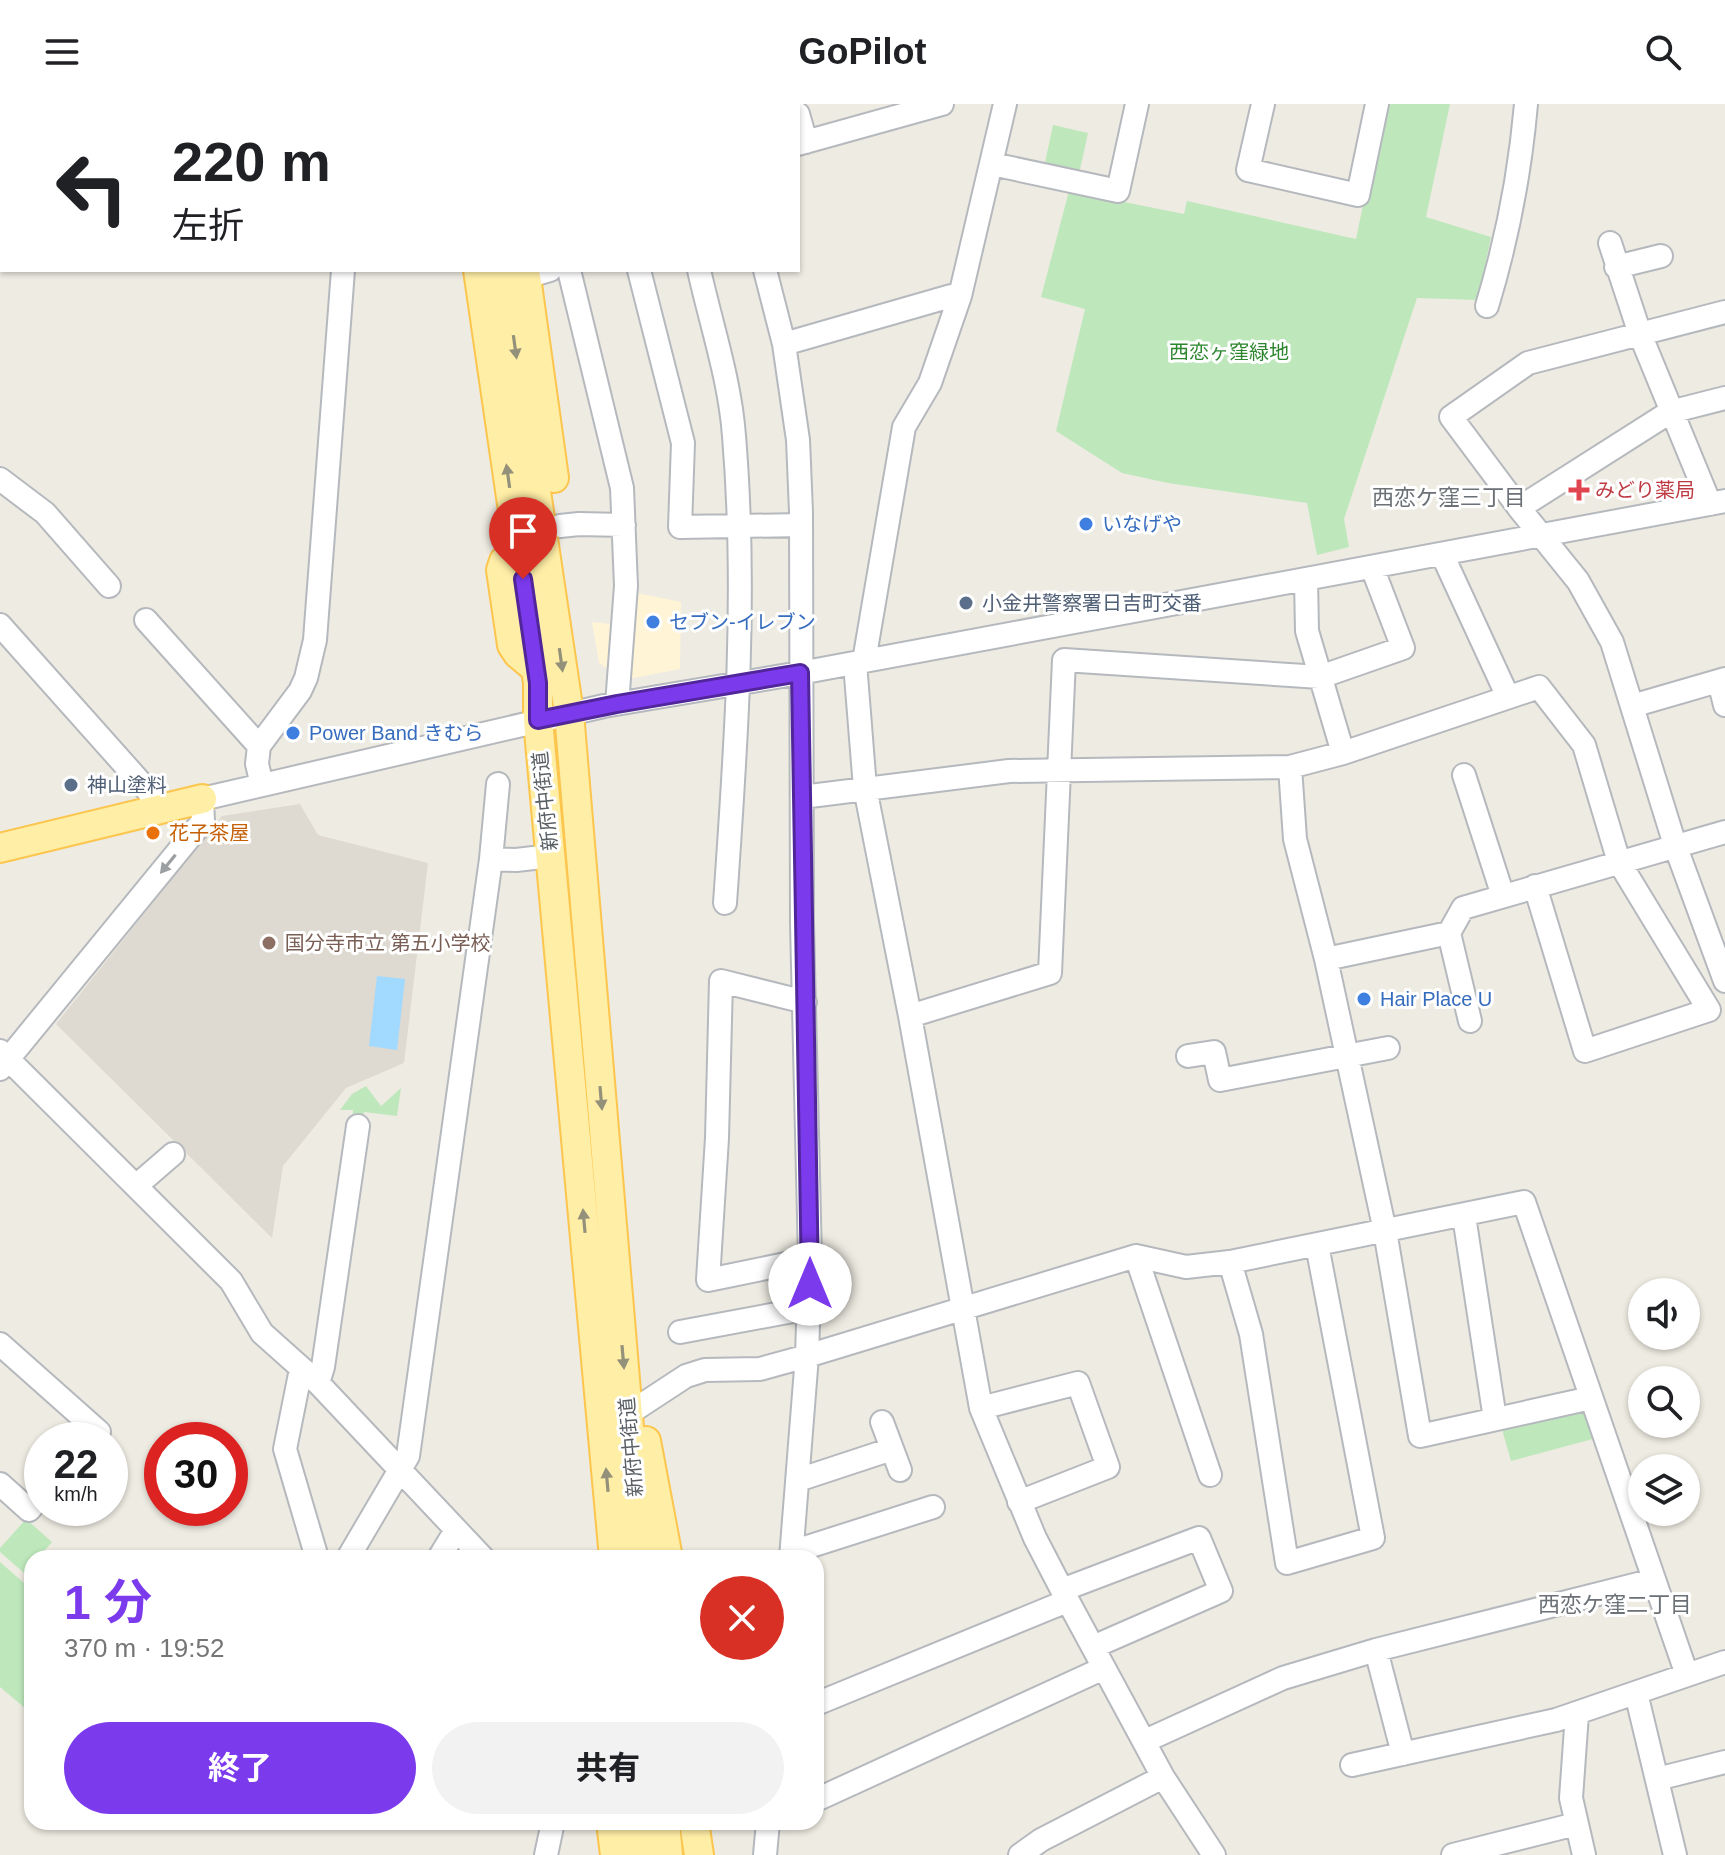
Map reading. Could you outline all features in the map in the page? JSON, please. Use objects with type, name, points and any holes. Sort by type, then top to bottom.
[{"type":"main road","name":"新府中街道","points":[[478,272],[536,669],[538,720],[578,1143],[608,1550]]},
{"type":"main road","name":"新府中街道","points":[[525,272],[556,625],[569,713],[639,1550]]},
{"type":"main road","points":[[525,272],[571,605],[556,625]]},
{"type":"main road","name":"新府中街道","points":[[569,713],[561,725],[558,738],[580,998],[578,1143]]},
{"type":"main road","points":[[0,848],[202,799]]},
{"type":"main road","points":[[628,1414],[645,1435],[667,1550]]},
{"type":"main road","points":[[612,1830],[615,1855]]},
{"type":"main road","points":[[638,1830],[641,1855]]},
{"type":"main road","points":[[666,1830],[668,1855]]},
{"type":"main road","points":[[695,1830],[699,1855]]},
{"type":"street","points":[[802,143],[942,104]]},
{"type":"street","points":[[1005,104],[960,296],[930,383],[904,427],[859,662],[865,788],[981,1408],[1019,1502],[1064,1596],[1163,1777],[1214,1855]]},
{"type":"street","points":[[992,164],[1118,191],[1137,104]]},
{"type":"street","points":[[1263,104],[1248,170],[1358,195],[1377,104]]},
{"type":"street","points":[[1487,306],[1505,242],[1522,152],[1526,104]]},
{"type":"street","points":[[475,1550],[309,1376],[262,1333],[231,1281],[3,1060],[203,821],[202,799],[569,713],[1718,503],[1670,412],[1610,243]]},
{"type":"street","points":[[1616,267],[1661,256]]},
{"type":"street","points":[[262,785],[257,764],[259,746],[300,691],[315,640],[343,272]]},
{"type":"street","points":[[569,272],[622,488],[626,586],[617,704]]},
{"type":"street","points":[[640,272],[683,443],[680,527],[801,525]]},
{"type":"street","points":[[699,272],[728,393],[734,434],[738,526],[740,684],[725,903]]},
{"type":"street","points":[[766,272],[784,344],[798,440],[801,525],[800,673],[810,1259],[807,1356],[792,1550]]},
{"type":"street","points":[[784,344],[960,296]]},
{"type":"street","points":[[1725,312],[1528,363],[1451,417],[1578,581],[1612,642],[1675,845],[1725,981]]},
{"type":"street","points":[[1519,508],[1670,412],[1725,398]]},
{"type":"street","points":[[0,479],[45,513],[109,586]]},
{"type":"street","points":[[560,526],[624,525]]},
{"type":"street","points":[[1442,554],[1508,697]]},
{"type":"street","points":[[910,1016],[1050,973],[1064,660],[1320,677],[1403,648],[1372,567]]},
{"type":"street","points":[[1306,579],[1307,631],[1343,753]]},
{"type":"street","points":[[146,620],[259,746]]},
{"type":"street","points":[[0,625],[149,792],[156,810]]},
{"type":"street","points":[[1632,706],[1722,680],[1725,705]]},
{"type":"street","points":[[802,797],[1009,771],[1290,767],[1343,753],[1539,687],[1584,745],[1619,862],[1709,1010],[1585,1051],[1535,886]]},
{"type":"street","points":[[1290,767],[1295,839],[1326,959],[1385,1231],[1420,1436],[1591,1398]]},
{"type":"street","points":[[1464,775],[1503,896]]},
{"type":"street","points":[[353,1550],[408,1456],[491,859],[498,784]]},
{"type":"street","points":[[1470,1021],[1449,933],[1463,908],[1725,832]]},
{"type":"street","points":[[491,859],[551,856]]},
{"type":"street","points":[[1326,959],[1449,933]]},
{"type":"street","points":[[805,1002],[721,981],[717,1138],[708,1280],[810,1259]]},
{"type":"street","points":[[1188,1056],[1214,1052],[1220,1080],[1388,1048]]},
{"type":"street","points":[[315,1550],[285,1449],[309,1376],[323,1367],[358,1126]]},
{"type":"street","points":[[136,1186],[173,1154]]},
{"type":"street","points":[[628,1414],[686,1376],[705,1370],[760,1369],[1136,1256],[1186,1267],[1230,1262],[1524,1202],[1687,1675]]},
{"type":"street","points":[[1464,1216],[1495,1419]]},
{"type":"street","points":[[1230,1262],[1251,1334],[1287,1563],[1373,1538],[1317,1245]]},
{"type":"street","points":[[1136,1256],[1210,1475]]},
{"type":"street","points":[[680,1332],[809,1308]]},
{"type":"street","points":[[0,1344],[88,1422]]},
{"type":"street","points":[[981,1408],[1078,1383],[1108,1467],[1019,1502]]},
{"type":"street","points":[[882,1422],[900,1470]]},
{"type":"street","points":[[798,1480],[892,1449]]},
{"type":"street","points":[[0,1484],[24,1506]]},
{"type":"street","points":[[807,1550],[933,1507]]},
{"type":"street","points":[[444,1550],[456,1530]]},
{"type":"street","points":[[824,1701],[1199,1538],[1221,1591],[1093,1647]]},
{"type":"street","points":[[1145,1741],[1283,1678],[1376,1650],[1654,1580]]},
{"type":"street","points":[[1376,1650],[1403,1754]]},
{"type":"street","points":[[1352,1765],[1577,1714],[1725,1662]]},
{"type":"street","points":[[824,1796],[1104,1668]]},
{"type":"street","points":[[1636,1693],[1675,1855]]},
{"type":"street","points":[[1577,1714],[1571,1798],[1584,1855]]},
{"type":"street","points":[[1657,1779],[1725,1762]]},
{"type":"street","points":[[1020,1855],[1041,1840],[1163,1777]]},
{"type":"street","points":[[1453,1855],[1576,1824]]},
{"type":"street","points":[[546,1855],[551,1830]]},
{"type":"street","points":[[765,1855],[767,1830]]},
{"type":"shaded area","points":[[632,592],[681,602],[680,669],[623,680],[599,663],[592,622],[628,626]]},
{"type":"shaded area","name":"国分寺市立 第五小学校","points":[[300,804],[318,835],[428,863],[404,1063],[346,1088],[283,1166],[272,1238],[56,1024],[222,816]]},
{"type":"green space","name":"西恋ヶ窪緑地","points":[[1384,104],[1450,104],[1426,217],[1491,237],[1478,300],[1417,298],[1344,519],[1349,547],[1317,555],[1307,503],[1168,483],[1122,473],[1056,431],[1085,309],[1041,297],[1069,191],[1184,214],[1187,201],[1356,239]]},
{"type":"green space","points":[[1053,125],[1088,133],[1079,174],[1044,167]]},
{"type":"green space","points":[[366,1086],[381,1106],[401,1088],[397,1116],[364,1112],[362,1127],[352,1126],[353,1110],[340,1110],[352,1094]]},
{"type":"green space","points":[[1581,1401],[1604,1436],[1511,1461],[1499,1419]]},
{"type":"green space","points":[[24,1521],[24,1526],[34,1526],[52,1542],[45,1550],[24,1550],[24,1573],[0,1552],[0,1548]]},
{"type":"green space","points":[[0,1562],[24,1583],[24,1707],[0,1687]]},
{"type":"water","points":[[377,976],[405,979],[397,1050],[369,1046]]},
{"type":"place","name":"みどり薬局","points":[[1579,490]]},
{"type":"place","name":"いなげや","points":[[1086,524]]},
{"type":"place","name":"小金井警察署日吉町交番","points":[[966,603]]},
{"type":"place","name":"セブン-イレブン","points":[[653,622]]},
{"type":"place","name":"Power Band きむら","points":[[293,733]]},
{"type":"place","name":"神山塗料","points":[[71,785]]},
{"type":"place","name":"花子茶屋","points":[[153,833]]},
{"type":"place","name":"国分寺市立 第五小学校","points":[[269,943]]},
{"type":"place","name":"Hair Place U","points":[[1364,999]]},
{"type":"district","name":"西恋ケ窪三丁目","points":[[1449,497]]},
{"type":"district","name":"西恋ケ窪二丁目","points":[[1615,1604]]},
{"type":"route","points":[[523,579],[538,683],[538,720],[800,673],[810,1284]]}]
